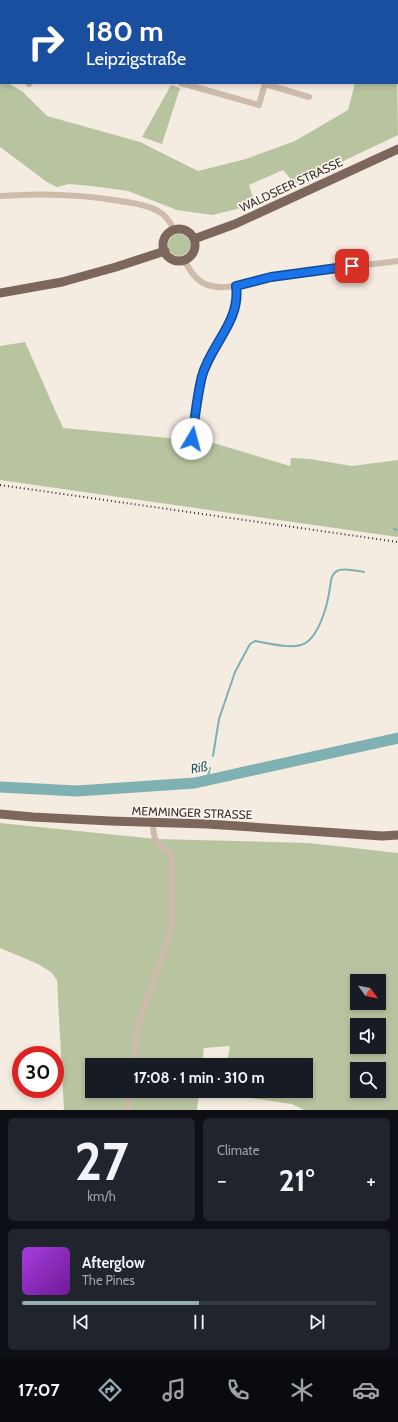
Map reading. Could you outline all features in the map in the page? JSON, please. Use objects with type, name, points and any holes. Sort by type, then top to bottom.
[{"type":"main road","name":"WALDSEER STRASSE","points":[[194,239],[235,224],[398,149]]},
{"type":"main road","points":[[174,230],[187,231],[194,239],[194,249],[192,254],[184,260],[174,260],[169,257],[165,251],[165,238],[174,230]]},
{"type":"main road","points":[[0,293],[62,282],[165,251]]},
{"type":"main road","name":"MEMMINGER STRASSE","points":[[0,814],[153,823],[207,824],[382,836],[398,835]]},
{"type":"main road","name":"MEMMINGER STRASSE","points":[[382,836],[398,840]]},
{"type":"street","points":[[185,84],[259,105],[265,84],[309,97]]},
{"type":"street","points":[[0,196],[52,194],[77,195],[144,205],[156,209],[164,215],[171,223],[174,230]]},
{"type":"street","points":[[184,260],[194,274],[204,283],[210,286],[223,288],[260,279],[291,274],[398,261]]},
{"type":"street","points":[[192,439],[202,376],[235,312],[238,295],[236,286]]},
{"type":"street","points":[[134,1058],[137,1029],[172,925],[171,854],[158,844],[154,838],[153,823]]},
{"type":"street","points":[[128,1110],[129,1098]]},
{"type":"green space","points":[[0,84],[10,84],[23,92],[47,116],[140,142],[198,171],[246,159],[295,141],[348,110],[355,84],[397,84],[398,135],[295,184],[283,170],[249,185],[255,203],[212,215],[177,210],[128,191],[69,184],[57,187],[47,182],[0,147]]},
{"type":"green space","points":[[171,85],[180,88],[162,144],[142,137]]},
{"type":"green space","points":[[179,234],[187,237],[190,245],[187,253],[179,256],[171,253],[168,245],[171,237]]},
{"type":"green space","points":[[25,342],[63,428],[210,442],[290,466],[291,458],[310,459],[352,466],[398,460],[398,537],[0,480],[0,346]]},
{"type":"green space","points":[[0,823],[156,839],[309,843],[398,853],[398,1110],[304,1110],[292,1104],[251,1098],[313,1098],[313,1058],[228,1058],[230,1046],[204,1048],[203,1058],[85,1058],[85,1098],[198,1098],[197,1110],[64,1110],[64,1046],[61,1046],[57,980],[51,972],[38,964],[0,948]]},
{"type":"waterway","points":[[394,529],[398,530]]},
{"type":"waterway","points":[[213,756],[219,719],[235,672],[250,644],[255,641],[296,646],[307,642],[318,629],[322,620],[332,576],[337,571],[343,569],[364,572]]},
{"type":"waterway","name":"Riß","points":[[0,787],[77,791],[195,783],[398,738]]},
{"type":"waterway","points":[[207,780],[210,768]]},
{"type":"railway","points":[[0,485],[398,542]]},
{"type":"route","points":[[192,439],[202,376],[213,351],[235,312],[238,295],[236,286],[271,277],[352,266]]}]
